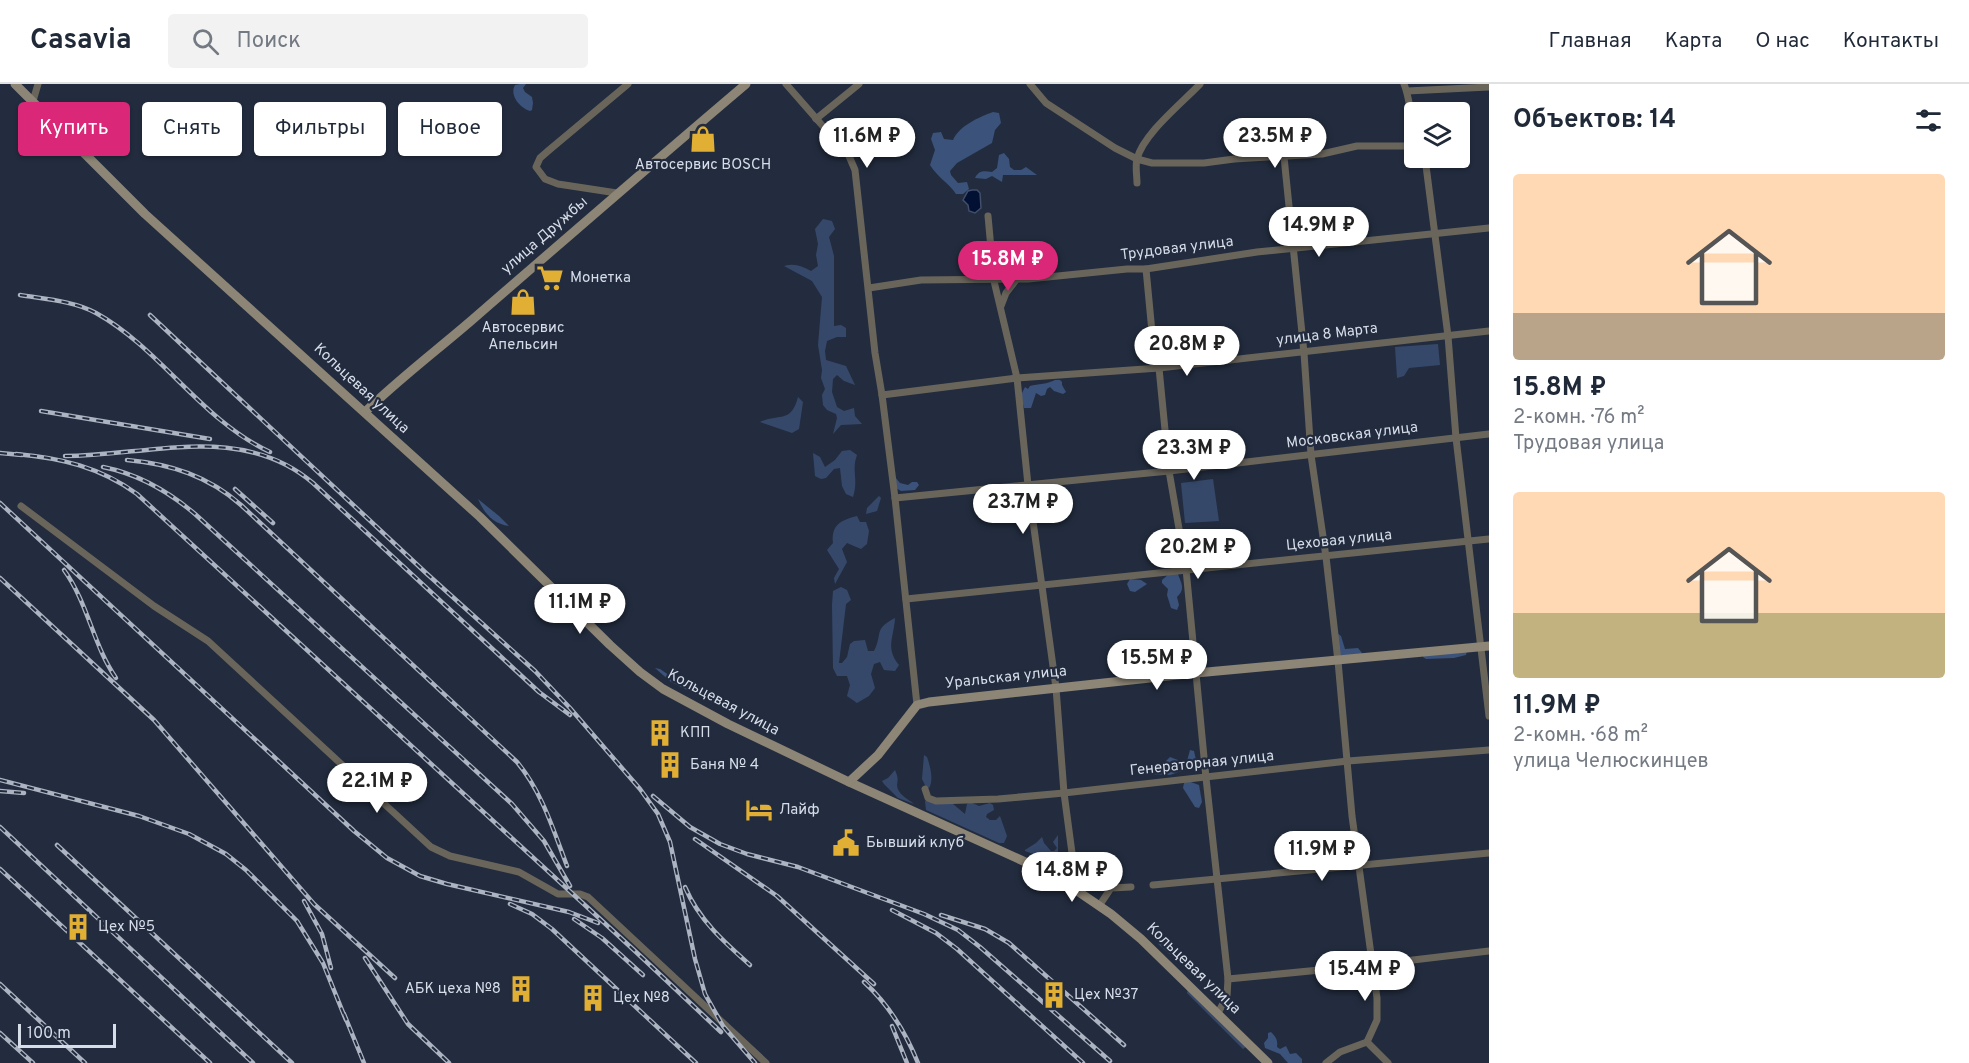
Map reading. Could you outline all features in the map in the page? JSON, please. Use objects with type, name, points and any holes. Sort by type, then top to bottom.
[{"type":"street","name":"Кольцевая улица","points":[[15,84],[145,214],[480,517],[610,645],[651,681],[707,714],[849,782],[1054,875],[1141,939],[1268,1063]]},
{"type":"street","points":[[33,101],[38,84]]},
{"type":"street","points":[[617,193],[558,184],[544,179],[536,167],[540,158],[628,84]]},
{"type":"street","name":"улица Дружбы","points":[[365,412],[389,388],[471,321],[746,84]]},
{"type":"street","points":[[786,84],[849,156],[853,164],[895,498],[917,705],[878,755],[849,782]]},
{"type":"street","points":[[816,119],[859,84]]},
{"type":"street","points":[[1030,84],[1046,103],[1115,147],[1137,159],[1152,163],[1204,163],[1322,154],[1357,146],[1404,146]]},
{"type":"street","points":[[1137,183],[1137,159],[1163,119],[1200,84]]},
{"type":"street","points":[[1406,87],[1423,84]]},
{"type":"street","points":[[1406,87],[1489,87]]},
{"type":"street","points":[[1406,87],[1408,102]]},
{"type":"street","points":[[1284,157],[1304,353],[1311,455],[1326,557],[1352,816],[1378,1014],[1367,1042],[1340,1052],[1326,1063]]},
{"type":"street","points":[[1426,168],[1448,336],[1456,438],[1485,647],[1489,716]]},
{"type":"street","points":[[988,216],[994,281],[1017,378],[1028,485],[1056,688],[1064,793],[1072,853]]},
{"type":"street","name":"Трудовая улица","points":[[869,288],[921,280],[1016,280],[1146,269],[1292,248],[1489,228]]},
{"type":"street","points":[[1146,269],[1169,471],[1186,569],[1228,979],[1227,996],[1218,1013]]},
{"type":"street","points":[[1000,307],[1006,293],[1016,280]]},
{"type":"street","name":"улица 8 Марта","points":[[882,395],[1017,378],[1159,368],[1489,332]]},
{"type":"street","name":"Московская улица","points":[[895,498],[1169,471],[1489,434]]},
{"type":"street","points":[[21,506],[154,606],[208,641],[431,847],[450,856],[519,872],[558,894],[580,894],[588,897],[766,1063]]},
{"type":"street","name":"Цеховая улица","points":[[906,599],[1489,539]]},
{"type":"street","name":"Уральская улица","points":[[917,705],[1196,673],[1485,647]]},
{"type":"street","name":"Генераторная улица","points":[[925,789],[928,798],[936,801],[998,798],[1206,778],[1348,761],[1489,750]]},
{"type":"street","points":[[1153,885],[1489,853]]},
{"type":"street","points":[[1099,906],[1111,888],[1131,886]]},
{"type":"street","points":[[1228,979],[1489,951]]},
{"type":"street","points":[[1367,1042],[1388,1063]]},
{"type":"shaded area","points":[[526,84],[523,88],[532,97],[532,110],[530,111],[519,104],[514,97],[515,85]]},
{"type":"shaded area","points":[[993,112],[999,113],[1001,123],[995,130],[992,143],[957,163],[950,171],[958,183],[967,182],[969,189],[963,194],[956,194],[930,165],[935,150],[931,139],[933,133],[941,132],[944,139],[953,140],[965,126]]},
{"type":"shaded area","points":[[1004,153],[1009,159],[1010,167],[1014,170],[1026,167],[1037,175],[1003,175],[1002,182],[992,176],[986,179],[975,178],[980,172],[992,172],[997,168],[999,155]]},
{"type":"shaded area","points":[[968,191],[980,193],[981,208],[975,213],[969,211],[968,205],[963,200]]},
{"type":"shaded area","points":[[823,219],[832,221],[835,229],[829,237],[834,256],[834,326],[841,325],[846,328],[846,337],[837,337],[827,341],[826,360],[846,366],[855,385],[844,381],[837,375],[833,379],[832,392],[837,407],[844,411],[854,408],[855,416],[862,424],[841,425],[833,434],[836,414],[827,410],[823,405],[822,395],[825,389],[821,378],[818,345],[822,297],[812,281],[784,266],[798,265],[811,271],[818,266],[815,229]]},
{"type":"shaded area","points":[[1438,344],[1440,365],[1409,368],[1404,376],[1397,378],[1395,347]]},
{"type":"shaded area","points":[[1055,380],[1062,382],[1066,392],[1063,394],[1050,387],[1045,395],[1041,396],[1036,393],[1031,408],[1024,408],[1021,395],[1025,387],[1028,389],[1030,386]]},
{"type":"shaded area","points":[[798,397],[803,402],[799,429],[792,433],[760,422],[788,414],[792,411]]},
{"type":"shaded area","points":[[850,450],[857,455],[853,497],[846,494],[842,486],[840,468],[834,469],[826,478],[821,479],[815,476],[813,453],[820,457],[825,467],[842,451]]},
{"type":"shaded area","points":[[895,477],[900,483],[908,485],[917,482],[919,485],[915,490],[901,491],[896,488]]},
{"type":"shaded area","points":[[1213,479],[1219,521],[1185,523],[1181,483]]},
{"type":"shaded area","points":[[879,496],[881,498],[877,511],[866,514],[867,508]]},
{"type":"shaded area","points":[[478,499],[509,526],[498,523],[490,517]]},
{"type":"shaded area","points":[[857,516],[860,522],[866,522],[869,531],[867,544],[861,549],[847,543],[842,549],[847,562],[835,584],[834,578],[839,569],[827,550],[833,543],[835,528],[838,524]]},
{"type":"shaded area","points":[[1170,573],[1178,574],[1182,586],[1177,597],[1179,605],[1177,610],[1171,608],[1167,595],[1168,589],[1162,583],[1162,580]]},
{"type":"shaded area","points":[[1130,579],[1141,580],[1147,584],[1135,592],[1130,591],[1127,584]]},
{"type":"shaded area","points":[[841,587],[847,590],[851,600],[846,604],[839,663],[847,657],[850,644],[854,641],[865,640],[868,651],[874,651],[881,629],[895,618],[891,648],[899,665],[895,671],[884,670],[880,662],[874,664],[871,674],[875,688],[869,696],[857,703],[847,696],[850,685],[847,676],[837,676],[833,668],[833,591]]},
{"type":"shaded area","points":[[1337,633],[1341,636],[1345,649],[1358,648],[1362,653],[1360,656],[1339,655]]},
{"type":"shaded area","points":[[1467,651],[1466,655],[1454,658],[1426,659],[1423,657],[1424,655]]},
{"type":"shaded area","points":[[655,668],[660,669],[694,692],[724,706],[735,714],[671,682]]},
{"type":"shaded area","points":[[1190,750],[1194,751],[1196,760],[1193,767],[1170,775],[1149,774],[1149,771],[1161,766],[1170,757],[1183,762],[1187,761]]},
{"type":"shaded area","points":[[924,755],[927,757],[931,773],[929,788],[922,779]]},
{"type":"shaded area","points":[[895,770],[898,779],[897,788],[914,804],[898,798],[882,781]]},
{"type":"shaded area","points":[[1188,781],[1199,785],[1202,802],[1199,808],[1195,807],[1183,788],[1184,783]]},
{"type":"shaded area","points":[[933,797],[953,804],[965,814],[967,804],[970,802],[979,806],[990,803],[994,810],[986,817],[996,820],[1000,816],[1007,836],[1004,843],[999,843],[926,810],[925,801]]},
{"type":"shaded area","points":[[1058,835],[1058,863],[1063,868],[1050,860],[1025,851],[1042,837],[1044,843],[1051,851],[1054,851],[1057,848],[1053,842]]},
{"type":"shaded area","points":[[1163,935],[1168,945],[1185,965],[1182,965],[1158,944],[1158,938]]},
{"type":"shaded area","points":[[1188,989],[1246,1047],[1243,1049],[1187,993]]},
{"type":"shaded area","points":[[1271,1032],[1276,1039],[1277,1047],[1280,1049],[1286,1046],[1290,1054],[1296,1053],[1302,1059],[1302,1063],[1288,1063],[1280,1054],[1265,1048],[1264,1043],[1268,1038],[1268,1033]]},
{"type":"railway","points":[[20,295],[69,303],[96,313],[141,345],[223,422],[270,452]]},
{"type":"railway","points":[[150,315],[426,573],[535,671],[640,789],[658,814],[670,842],[695,959],[705,994],[723,1026],[755,1063]]},
{"type":"railway","points":[[41,411],[210,439]]},
{"type":"railway","points":[[65,456],[161,448],[225,448],[256,453],[285,464],[313,483],[539,692],[570,715]]},
{"type":"railway","points":[[0,453],[22,455]]},
{"type":"railway","points":[[16,454],[79,465],[109,477],[137,494],[721,1032]]},
{"type":"railway","points":[[127,460],[174,468],[188,473],[215,486],[241,505],[517,762],[540,798],[567,866]]},
{"type":"railway","points":[[103,467],[152,484],[195,514],[512,804],[544,841],[570,886]]},
{"type":"railway","points":[[235,489],[273,523]]},
{"type":"railway","points":[[0,503],[354,831],[387,858],[420,876],[569,912],[598,923]]},
{"type":"railway","points":[[64,570],[79,596],[102,652],[116,678]]},
{"type":"railway","points":[[0,578],[154,720],[314,904],[395,978]]},
{"type":"railway","points":[[0,780],[139,816],[189,834],[226,854],[246,870],[297,921],[323,963],[346,1020]]},
{"type":"railway","points":[[0,791],[24,793]]},
{"type":"railway","points":[[653,796],[690,827],[720,844],[747,854],[798,867],[924,914],[958,930],[1110,1061]]},
{"type":"railway","points":[[0,827],[253,1063]]},
{"type":"railway","points":[[695,839],[777,896],[874,984]]},
{"type":"railway","points":[[57,845],[292,1063]]},
{"type":"railway","points":[[0,869],[210,1063]]},
{"type":"railway","points":[[685,887],[705,920],[750,965]]},
{"type":"railway","points":[[304,901],[322,934],[331,968]]},
{"type":"railway","points":[[510,904],[532,914],[552,929],[696,1063]]},
{"type":"railway","points":[[892,910],[936,933],[957,949],[1083,1063]]},
{"type":"railway","points":[[941,915],[985,929],[1009,943],[1124,1045]]},
{"type":"railway","points":[[574,919],[602,938],[643,975]]},
{"type":"railway","points":[[365,958],[408,1024],[449,1063]]},
{"type":"railway","points":[[864,982],[896,1020],[918,1063]]},
{"type":"railway","points":[[0,984],[85,1063]]},
{"type":"railway","points":[[344,1014],[364,1063]]},
{"type":"railway","points":[[892,1026],[907,1063]]},
{"type":"railway","points":[[0,1033],[33,1063]]},
{"type":"place","name":"Автосервис BOSCH","points":[[703,139]]},
{"type":"place","name":"Монетка","points":[[550,278]]},
{"type":"place","name":"Автосервис Апельсин","points":[[523,302]]},
{"type":"place","name":"КПП","points":[[660,733]]},
{"type":"place","name":"Баня № 4","points":[[670,765]]},
{"type":"place","name":"Лайф","points":[[759,810]]},
{"type":"place","name":"Бывший клуб","points":[[846,843]]},
{"type":"place","name":"Цех №5","points":[[78,927]]},
{"type":"place","name":"АБК цеха №8","points":[[521,989]]},
{"type":"place","name":"Цех №37","points":[[1054,995]]},
{"type":"place","name":"Цех №8","points":[[593,998]]}]
